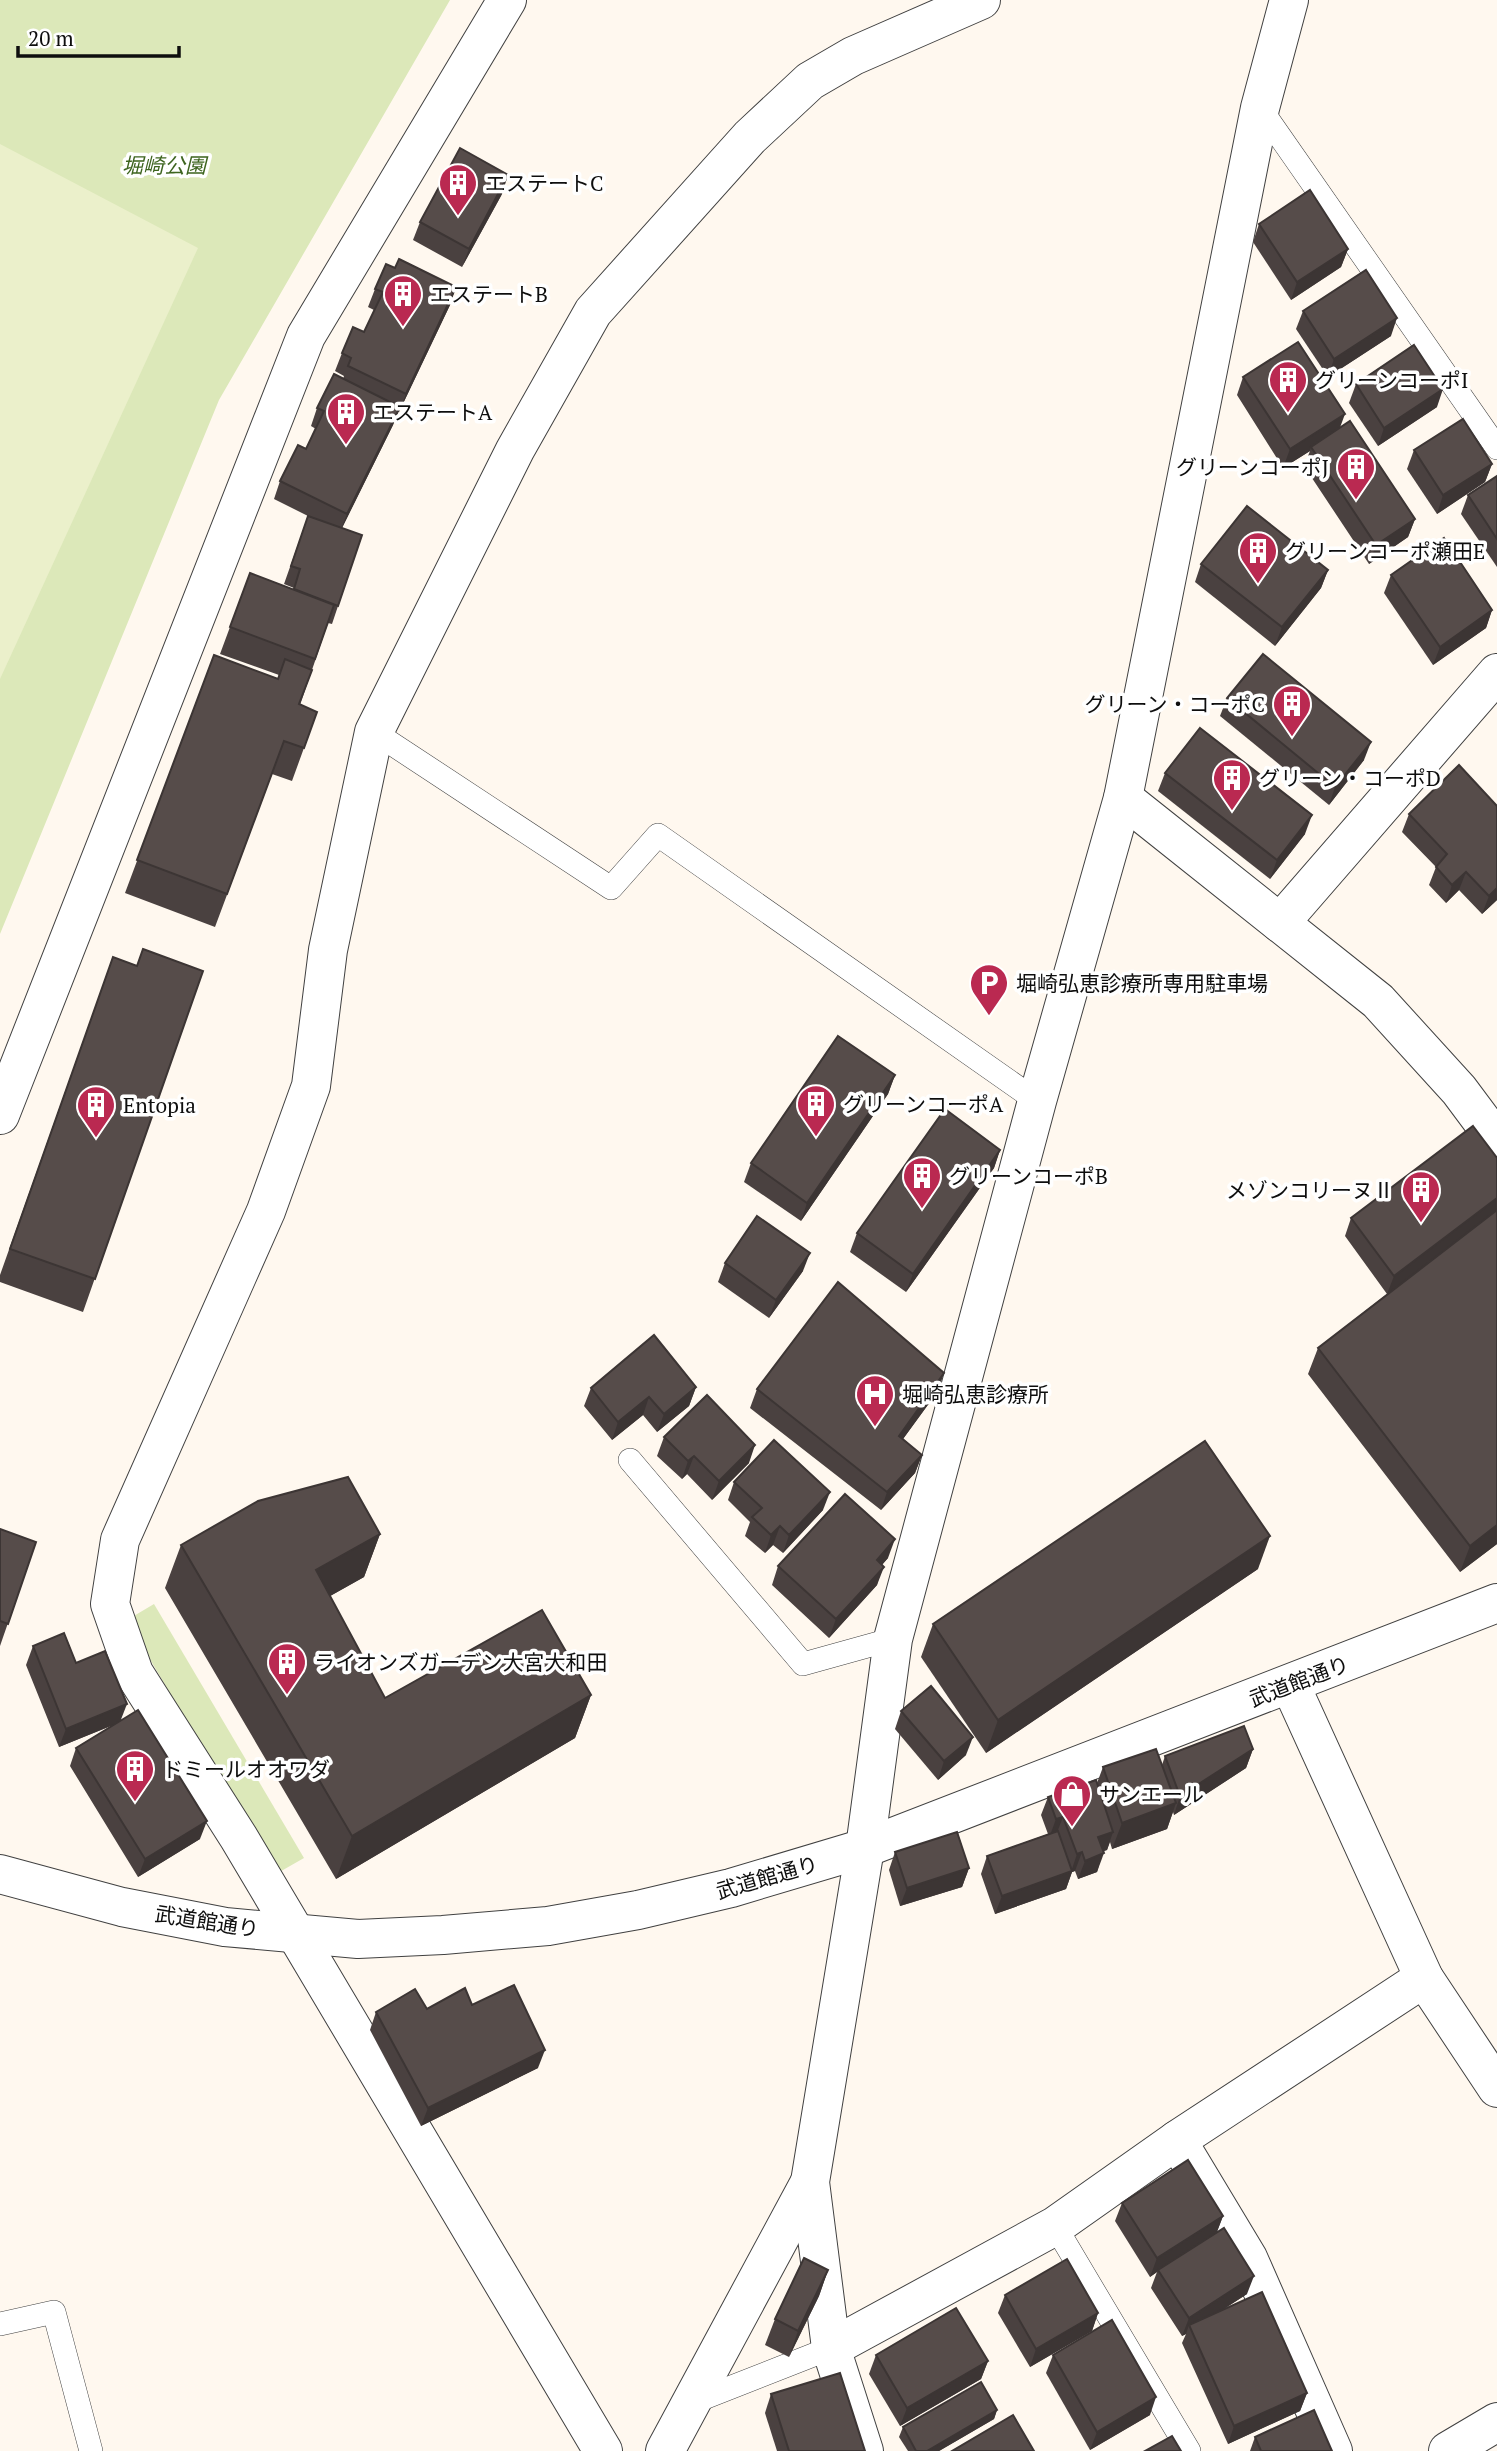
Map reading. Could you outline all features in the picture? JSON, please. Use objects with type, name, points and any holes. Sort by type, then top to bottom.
[{"type":"street","points":[[0,1115],[306,336],[507,0]]},
{"type":"street","points":[[603,2451],[239,1838],[134,1672],[110,1604],[120,1540],[266,1211],[311,1086],[328,950],[374,732],[514,450],[593,312],[750,137],[810,81],[853,56],[981,0]]},
{"type":"street","points":[[864,2451],[831,2348],[810,2182],[865,1848],[893,1639],[1037,1101],[1123,798],[1260,108],[1289,0]]},
{"type":"street","points":[[1280,923],[1497,673]]},
{"type":"street","points":[[1123,798],[1378,1001],[1459,1090],[1497,1141]]},
{"type":"street","name":"武道館通り","points":[[0,1874],[122,1907],[225,1927],[358,1939],[548,1926],[638,1910],[718,1891],[865,1848],[1497,1603]]},
{"type":"street","points":[[1290,1684],[1424,1978],[1497,2088]]},
{"type":"street","points":[[831,2348],[1055,2226],[1177,2140],[1424,1978]]},
{"type":"street","points":[[1177,2140],[1248,2258],[1333,2451]]},
{"type":"street","points":[[665,2451],[810,2182]]},
{"type":"street","points":[[1448,2451],[1497,2422]]},
{"type":"lane","points":[[1260,108],[1497,448]]},
{"type":"lane","points":[[374,732],[611,887],[659,835],[1037,1101]]},
{"type":"lane","points":[[630,1461],[803,1664],[893,1639]]},
{"type":"lane","points":[[1055,2226],[1189,2451]]},
{"type":"lane","points":[[0,2324],[54,2312],[91,2451]]},
{"type":"lane","points":[[691,2403],[831,2348]]},
{"type":"green space","name":"堀崎公園","points":[[0,0],[450,0],[219,400],[0,934]]},
{"type":"green space","points":[[0,144],[198,248],[0,679]]},
{"type":"green space","points":[[154,1604],[304,1858],[276,1874],[127,1620]]},
{"type":"building","name":"エステートC","points":[[460,148],[508,175],[469,249],[420,222]]},
{"type":"building","points":[[1310,190],[1348,249],[1297,282],[1259,224]]},
{"type":"building","name":"エステートB","points":[[399,259],[456,287],[406,394],[348,366],[351,358],[342,353],[353,327],[364,332],[383,292],[375,289],[386,264],[395,268]]},
{"type":"building","points":[[1366,270],[1397,318],[1334,359],[1303,311]]},
{"type":"building","name":"グリーンコーポI","points":[[1298,342],[1345,414],[1290,449],[1243,377]]},
{"type":"building","points":[[1414,345],[1443,389],[1384,428],[1356,384]]},
{"type":"building","name":"エステートA","points":[[334,374],[400,407],[347,514],[280,481],[298,445],[306,449],[324,411],[317,408]]},
{"type":"building","points":[[1463,419],[1492,464],[1443,495],[1414,450]]},
{"type":"building","points":[[1350,421],[1415,519],[1376,545],[1311,447]]},
{"type":"building","points":[[1497,476],[1497,539],[1468,495]]},
{"type":"building","name":"グリーンコーポ瀬田E","points":[[1247,506],[1328,570],[1282,627],[1201,564]]},
{"type":"building","points":[[308,516],[362,535],[338,606],[294,589],[300,569],[291,566]]},
{"type":"building","points":[[1444,538],[1492,610],[1440,647],[1391,575]]},
{"type":"building","points":[[250,573],[334,605],[315,659],[230,627]]},
{"type":"building","name":"グリーン・コーポC","points":[[1263,654],[1371,742],[1335,787],[1227,698]]},
{"type":"building","points":[[214,655],[278,679],[285,659],[312,670],[299,704],[317,712],[304,748],[284,741],[227,894],[137,860]]},
{"type":"building","name":"グリーン・コーポD","points":[[1200,728],[1312,815],[1277,860],[1165,773]]},
{"type":"building","points":[[1459,765],[1497,806],[1497,888],[1489,896],[1466,872],[1452,885],[1436,867],[1447,854],[1409,814]]},
{"type":"building","name":"Entopia","points":[[143,949],[203,971],[95,1279],[10,1249],[113,957],[137,966]]},
{"type":"building","name":"グリーンコーポA","points":[[838,1036],[895,1075],[807,1203],[751,1163]]},
{"type":"building","name":"グリーンコーポB","points":[[945,1109],[1000,1150],[913,1274],[857,1233]]},
{"type":"building","name":"メゾンコリーヌⅡ","points":[[1473,1126],[1497,1158],[1497,1198],[1394,1276],[1351,1218]]},
{"type":"building","points":[[1497,1210],[1497,1525],[1470,1546],[1318,1348]]},
{"type":"building","points":[[757,1216],[810,1253],[776,1300],[725,1263]]},
{"type":"building","points":[[838,1282],[944,1373],[899,1436],[922,1455],[887,1492],[757,1389]]},
{"type":"building","points":[[654,1335],[696,1387],[664,1414],[649,1397],[618,1422],[591,1388]]},
{"type":"building","points":[[707,1395],[755,1445],[719,1481],[694,1456],[688,1461],[664,1437]]},
{"type":"building","points":[[774,1440],[830,1492],[789,1535],[780,1526],[771,1535],[752,1517],[762,1508],[734,1482]]},
{"type":"building","points":[[1205,1441],[1270,1536],[998,1720],[933,1624]]},
{"type":"building","name":"ライオンズガーデン大宮大和田","points":[[348,1477],[380,1534],[316,1570],[385,1698],[542,1610],[591,1695],[352,1836],[181,1545],[258,1501]]},
{"type":"building","points":[[845,1494],[895,1539],[877,1560],[884,1567],[836,1619],[778,1566]]},
{"type":"building","points":[[0,1529],[36,1542],[8,1624],[0,1621]]},
{"type":"building","points":[[64,1633],[76,1663],[105,1651],[127,1704],[66,1729],[33,1646]]},
{"type":"building","points":[[931,1686],[973,1737],[944,1761],[901,1711]]},
{"type":"building","name":"ドミールオオワダ","points":[[138,1710],[207,1821],[145,1859],[76,1748]]},
{"type":"building","points":[[1244,1726],[1253,1749],[1180,1796],[1165,1756]]},
{"type":"building","points":[[1156,1749],[1176,1803],[1122,1823],[1103,1767]]},
{"type":"building","points":[[1096,1780],[1113,1832],[1098,1837],[1104,1853],[1085,1861],[1082,1852],[1077,1854],[1063,1817],[1056,1819],[1048,1797]]},
{"type":"building","points":[[1058,1831],[1072,1871],[1002,1896],[987,1856]]},
{"type":"building","points":[[957,1832],[969,1868],[907,1888],[895,1852]]},
{"type":"building","points":[[514,1985],[545,2050],[428,2108],[376,2012],[415,1989],[427,2009],[465,1988],[472,2005]]},
{"type":"building","points":[[1188,2160],[1223,2216],[1157,2258],[1122,2203]]},
{"type":"building","points":[[1224,2228],[1254,2276],[1189,2318],[1158,2270]]},
{"type":"building","points":[[804,2258],[828,2270],[798,2331],[775,2319]]},
{"type":"building","points":[[1067,2259],[1098,2313],[1036,2349],[1005,2295]]},
{"type":"building","points":[[1262,2292],[1307,2393],[1234,2426],[1189,2325]]},
{"type":"building","points":[[956,2308],[988,2361],[907,2408],[876,2355]]},
{"type":"building","points":[[1112,2320],[1156,2397],[1097,2432],[1053,2355]]},
{"type":"building","points":[[840,2373],[865,2451],[789,2451],[771,2394]]},
{"type":"building","points":[[981,2382],[997,2410],[927,2451],[916,2451],[903,2427]]},
{"type":"building","points":[[1314,2410],[1332,2451],[1261,2451],[1255,2437]]},
{"type":"building","points":[[1013,2415],[1034,2451],[952,2451]]},
{"type":"building","points":[[1172,2436],[1181,2451],[1145,2451]]},
{"type":"place","name":"エステートC","points":[[458,217]]},
{"type":"place","name":"エステートB","points":[[403,328]]},
{"type":"place","name":"グリーンコーポI","points":[[1288,414]]},
{"type":"place","name":"エステートA","points":[[346,446]]},
{"type":"place","name":"グリーンコーポJ","points":[[1356,501]]},
{"type":"place","name":"グリーンコーポ瀬田E","points":[[1258,585]]},
{"type":"place","name":"グリーン・コーポC","points":[[1292,738]]},
{"type":"place","name":"グリーン・コーポD","points":[[1232,812]]},
{"type":"place","name":"堀崎弘恵診療所専用駐車場","points":[[989,1017]]},
{"type":"place","name":"グリーンコーポA","points":[[816,1138]]},
{"type":"place","name":"Entopia","points":[[96,1139]]},
{"type":"place","name":"グリーンコーポB","points":[[922,1210]]},
{"type":"place","name":"メゾンコリーヌⅡ","points":[[1421,1224]]},
{"type":"place","name":"堀崎弘恵診療所","points":[[875,1428]]},
{"type":"place","name":"ライオンズガーデン大宮大和田","points":[[287,1696]]},
{"type":"place","name":"ドミールオオワダ","points":[[135,1803]]},
{"type":"place","name":"サンエール","points":[[1072,1828]]}]
